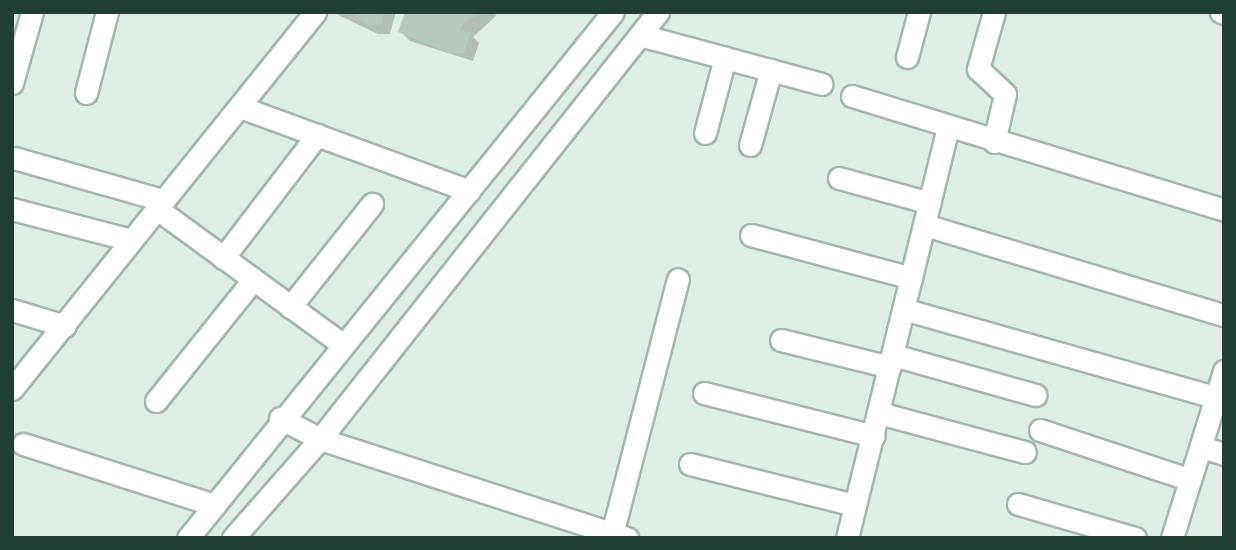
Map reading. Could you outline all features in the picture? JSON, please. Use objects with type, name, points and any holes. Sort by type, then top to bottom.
[{"type":"street","points":[[12,83],[32,12]]},
{"type":"street","points":[[86,93],[107,12]]},
{"type":"street","points":[[12,389],[316,12]]},
{"type":"street","points":[[233,538],[320,439],[658,12]]},
{"type":"street","points":[[907,57],[919,12]]},
{"type":"street","points":[[994,12],[978,69],[1005,94],[994,142]]},
{"type":"street","points":[[188,538],[280,418],[469,191],[603,16]]},
{"type":"street","points":[[640,35],[822,84]]},
{"type":"street","points":[[705,133],[725,58]]},
{"type":"street","points":[[750,145],[771,70]]},
{"type":"street","points":[[852,96],[948,128],[1224,210]]},
{"type":"street","points":[[240,107],[469,191]]},
{"type":"street","points":[[847,538],[948,128]]},
{"type":"street","points":[[223,258],[317,135]]},
{"type":"street","points":[[14,158],[159,204],[223,258],[342,344]]},
{"type":"street","points":[[839,178],[930,203]]},
{"type":"street","points":[[290,307],[372,204]]},
{"type":"street","points":[[12,209],[131,240]]},
{"type":"street","points":[[925,225],[1224,316]]},
{"type":"street","points":[[751,235],[911,278]]},
{"type":"street","points":[[280,418],[320,439],[620,536],[678,279]]},
{"type":"street","points":[[156,401],[253,280]]},
{"type":"street","points":[[903,309],[1215,397]]},
{"type":"street","points":[[12,310],[65,326]]},
{"type":"street","points":[[781,340],[892,361],[1035,395]]},
{"type":"street","points":[[1172,538],[1188,479],[1201,447],[1224,371]]},
{"type":"street","points":[[704,393],[874,436]]},
{"type":"street","points":[[879,413],[1025,452]]},
{"type":"street","points":[[1040,430],[1188,479]]},
{"type":"street","points":[[23,444],[214,505]]},
{"type":"street","points":[[1201,447],[1224,454]]},
{"type":"street","points":[[690,464],[854,505]]},
{"type":"street","points":[[1018,505],[1135,538]]},
{"type":"building","points":[[350,12],[384,12],[381,25],[367,25]]},
{"type":"building","points":[[405,12],[482,12],[463,24],[460,31],[471,32],[464,53],[453,54],[398,32]]}]
